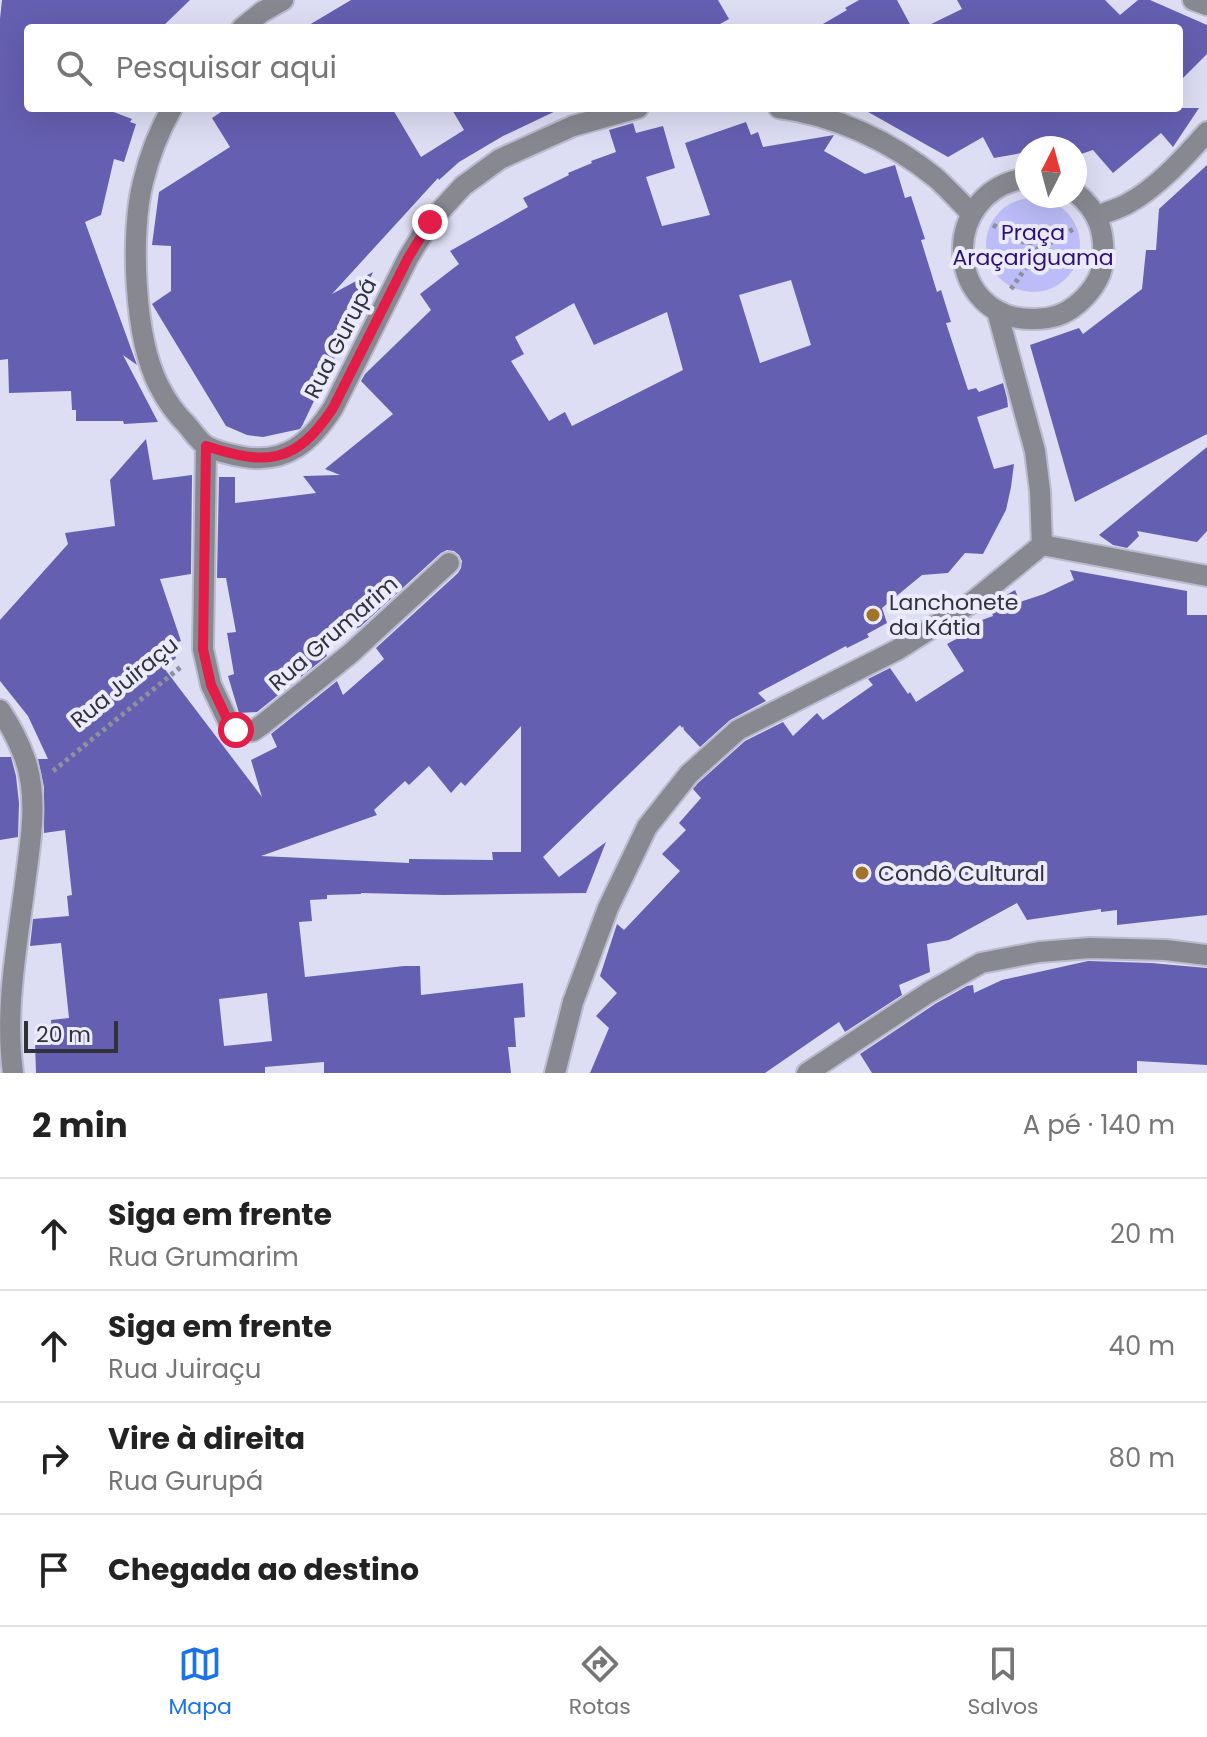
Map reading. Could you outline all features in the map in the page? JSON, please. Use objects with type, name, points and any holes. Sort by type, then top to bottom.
[{"type":"street","points":[[247,24],[283,0]]},
{"type":"street","points":[[1193,0],[1207,5]]},
{"type":"street","points":[[170,112],[142,184],[136,229],[136,276],[143,339],[158,384],[178,416],[206,446]]},
{"type":"street","name":"Rua Gurupá","points":[[206,446],[258,459],[282,455],[302,444],[319,429],[333,408],[408,258],[430,222],[463,186],[500,159],[573,126],[624,112]]},
{"type":"street","points":[[796,112],[841,123],[883,142],[935,178],[971,213]]},
{"type":"street","points":[[1097,216],[1127,204],[1158,181],[1207,132]]},
{"type":"street","points":[[1015,181],[1003,184],[985,196],[971,213],[963,234],[962,256],[967,278],[980,296],[997,311],[1022,320],[1048,319],[1072,309],[1091,291],[1103,267],[1105,241],[1097,216],[1087,203]]},
{"type":"street","points":[[997,311],[1035,451],[1042,545]]},
{"type":"street","name":"Rua Juiraçu","points":[[203,649],[206,446]]},
{"type":"street","points":[[555,1073],[573,1002],[608,908],[647,827],[689,774],[738,730],[897,650],[971,603],[1042,545],[1207,576]]},
{"type":"street","name":"Rua Grumarim","points":[[203,649],[211,685],[229,723],[236,730],[253,731],[351,653],[449,563]]},
{"type":"street","points":[[0,710],[26,761],[31,789],[32,830],[10,1004],[13,1073]]},
{"type":"street","points":[[807,1073],[928,993],[981,963],[1039,952],[1090,948],[1166,950],[1207,955]]},
{"type":"path","points":[[971,213],[1038,250]]},
{"type":"path","points":[[997,311],[1038,250],[1097,216]]},
{"type":"path","name":"Rua Juiraçu","points":[[31,789],[203,649]]},
{"type":"green space","name":"Praça Araçariguama","points":[[1015,201],[1015,208],[1062,208],[1067,211],[1080,236],[1080,254],[1067,279],[1042,292],[1024,292],[999,279],[986,254],[989,227],[999,211]]},
{"type":"building","points":[[2,0],[190,0],[165,24],[24,24],[24,112],[114,112],[132,119],[130,122],[136,124],[124,162],[114,159],[101,215],[85,222],[137,365],[123,355],[158,422],[124,424],[123,421],[76,421],[71,391],[9,393],[8,359],[0,360]]},
{"type":"building","points":[[351,0],[718,0],[729,19],[720,24],[311,24]]},
{"type":"building","points":[[859,0],[897,0],[910,24],[823,24],[847,10],[845,8]]},
{"type":"building","points":[[957,0],[1105,0],[1120,15],[1138,0],[1150,0],[1207,25],[1207,54],[1183,78],[1183,24],[931,24],[962,9]]},
{"type":"building","points":[[1183,108],[1199,108],[1173,147],[1161,133],[1113,173],[1093,150],[1087,152],[1087,136],[1015,136],[1015,154],[994,158],[983,137],[948,157],[868,112],[1183,112]]},
{"type":"building","points":[[221,112],[394,112],[421,157],[464,130],[453,112],[554,112],[503,136],[438,178],[332,294],[373,272],[300,429],[263,437],[247,435],[226,426],[152,304],[171,291],[171,246],[152,245],[159,192],[230,147],[212,118]]},
{"type":"building","points":[[746,122],[751,135],[758,132],[763,147],[834,135],[824,151],[865,174],[895,165],[905,198],[911,196],[925,239],[921,240],[937,292],[941,290],[951,322],[946,323],[968,390],[976,388],[979,392],[1003,383],[1007,398],[1008,407],[977,417],[994,469],[1014,464],[1006,510],[983,554],[965,553],[948,573],[922,575],[882,608],[887,623],[867,634],[869,637],[758,693],[766,701],[730,720],[700,747],[680,725],[543,857],[559,877],[606,842],[586,893],[361,893],[327,895],[327,899],[310,900],[312,921],[299,922],[305,977],[420,966],[421,995],[523,983],[525,1017],[514,1018],[516,1047],[508,1047],[511,1073],[324,1073],[324,1062],[265,1067],[265,1073],[36,1073],[35,1042],[53,1040],[51,1020],[69,1018],[61,943],[30,946],[33,919],[69,916],[67,896],[72,895],[65,830],[44,833],[44,787],[38,759],[48,759],[28,716],[0,681],[0,620],[68,544],[65,533],[115,526],[110,480],[146,439],[153,480],[192,475],[191,574],[160,579],[181,641],[170,644],[176,658],[164,668],[262,797],[251,760],[277,747],[271,734],[337,681],[343,695],[384,659],[376,648],[458,573],[462,561],[454,551],[441,553],[360,627],[321,642],[327,656],[257,712],[239,713],[228,676],[234,674],[227,633],[236,632],[226,578],[217,578],[219,477],[235,477],[235,503],[316,493],[303,476],[340,475],[325,469],[393,414],[361,381],[431,310],[420,294],[459,264],[450,251],[528,207],[523,198],[591,161],[616,152],[609,130],[633,123],[636,133],[663,126],[675,168],[646,177],[662,226],[710,215],[685,143]],"holes":[[[791,280],[811,345],[760,363],[739,295]],[[574,303],[594,345],[667,312],[683,370],[572,426],[565,412],[549,421],[511,361],[524,354],[515,337]],[[521,726],[521,852],[492,852],[493,860],[409,859],[409,863],[261,856],[377,815],[374,810],[405,781],[409,785],[429,766],[451,793],[461,782],[465,786]],[[267,993],[272,1041],[224,1046],[219,999]]]},
{"type":"building","points":[[1207,165],[1207,434],[1075,502],[1030,345],[1079,328],[1083,334],[1142,289],[1146,250],[1156,250],[1159,209]]},
{"type":"building","points":[[1207,447],[1207,531],[1197,542],[1137,531],[1139,536],[1127,548],[1113,545],[1099,535]]},
{"type":"building","points":[[1070,570],[1187,591],[1187,615],[1207,615],[1207,915],[1117,925],[1117,910],[1101,912],[1101,909],[1027,920],[1017,903],[949,940],[927,944],[930,972],[899,985],[902,995],[845,1032],[839,1022],[765,1073],[590,1073],[609,1028],[596,1016],[617,993],[600,976],[617,924],[624,930],[680,871],[662,854],[686,830],[679,823],[701,798],[693,789],[698,783],[745,741],[783,722],[793,736],[817,713],[823,720],[873,685],[868,679],[890,668],[916,702],[964,671],[947,644],[973,630],[971,624],[993,616],[989,605],[1015,590],[1020,602],[1044,594],[1074,580]]},
{"type":"building","points":[[0,757],[11,757],[19,803],[18,837],[0,840]]},
{"type":"building","points":[[1088,961],[1207,968],[1207,1065],[1137,1061],[1137,1073],[872,1073],[860,1054],[967,986],[973,985],[974,993],[1002,980]]},
{"type":"place","name":"Lanchonete da Kátia","points":[[873,615]]},
{"type":"place","name":"Condô Cultural","points":[[862,873]]},
{"type":"route","points":[[236,730],[229,723],[211,685],[203,649],[206,446],[258,459],[282,455],[302,444],[319,429],[333,408],[408,258],[430,222]]}]
